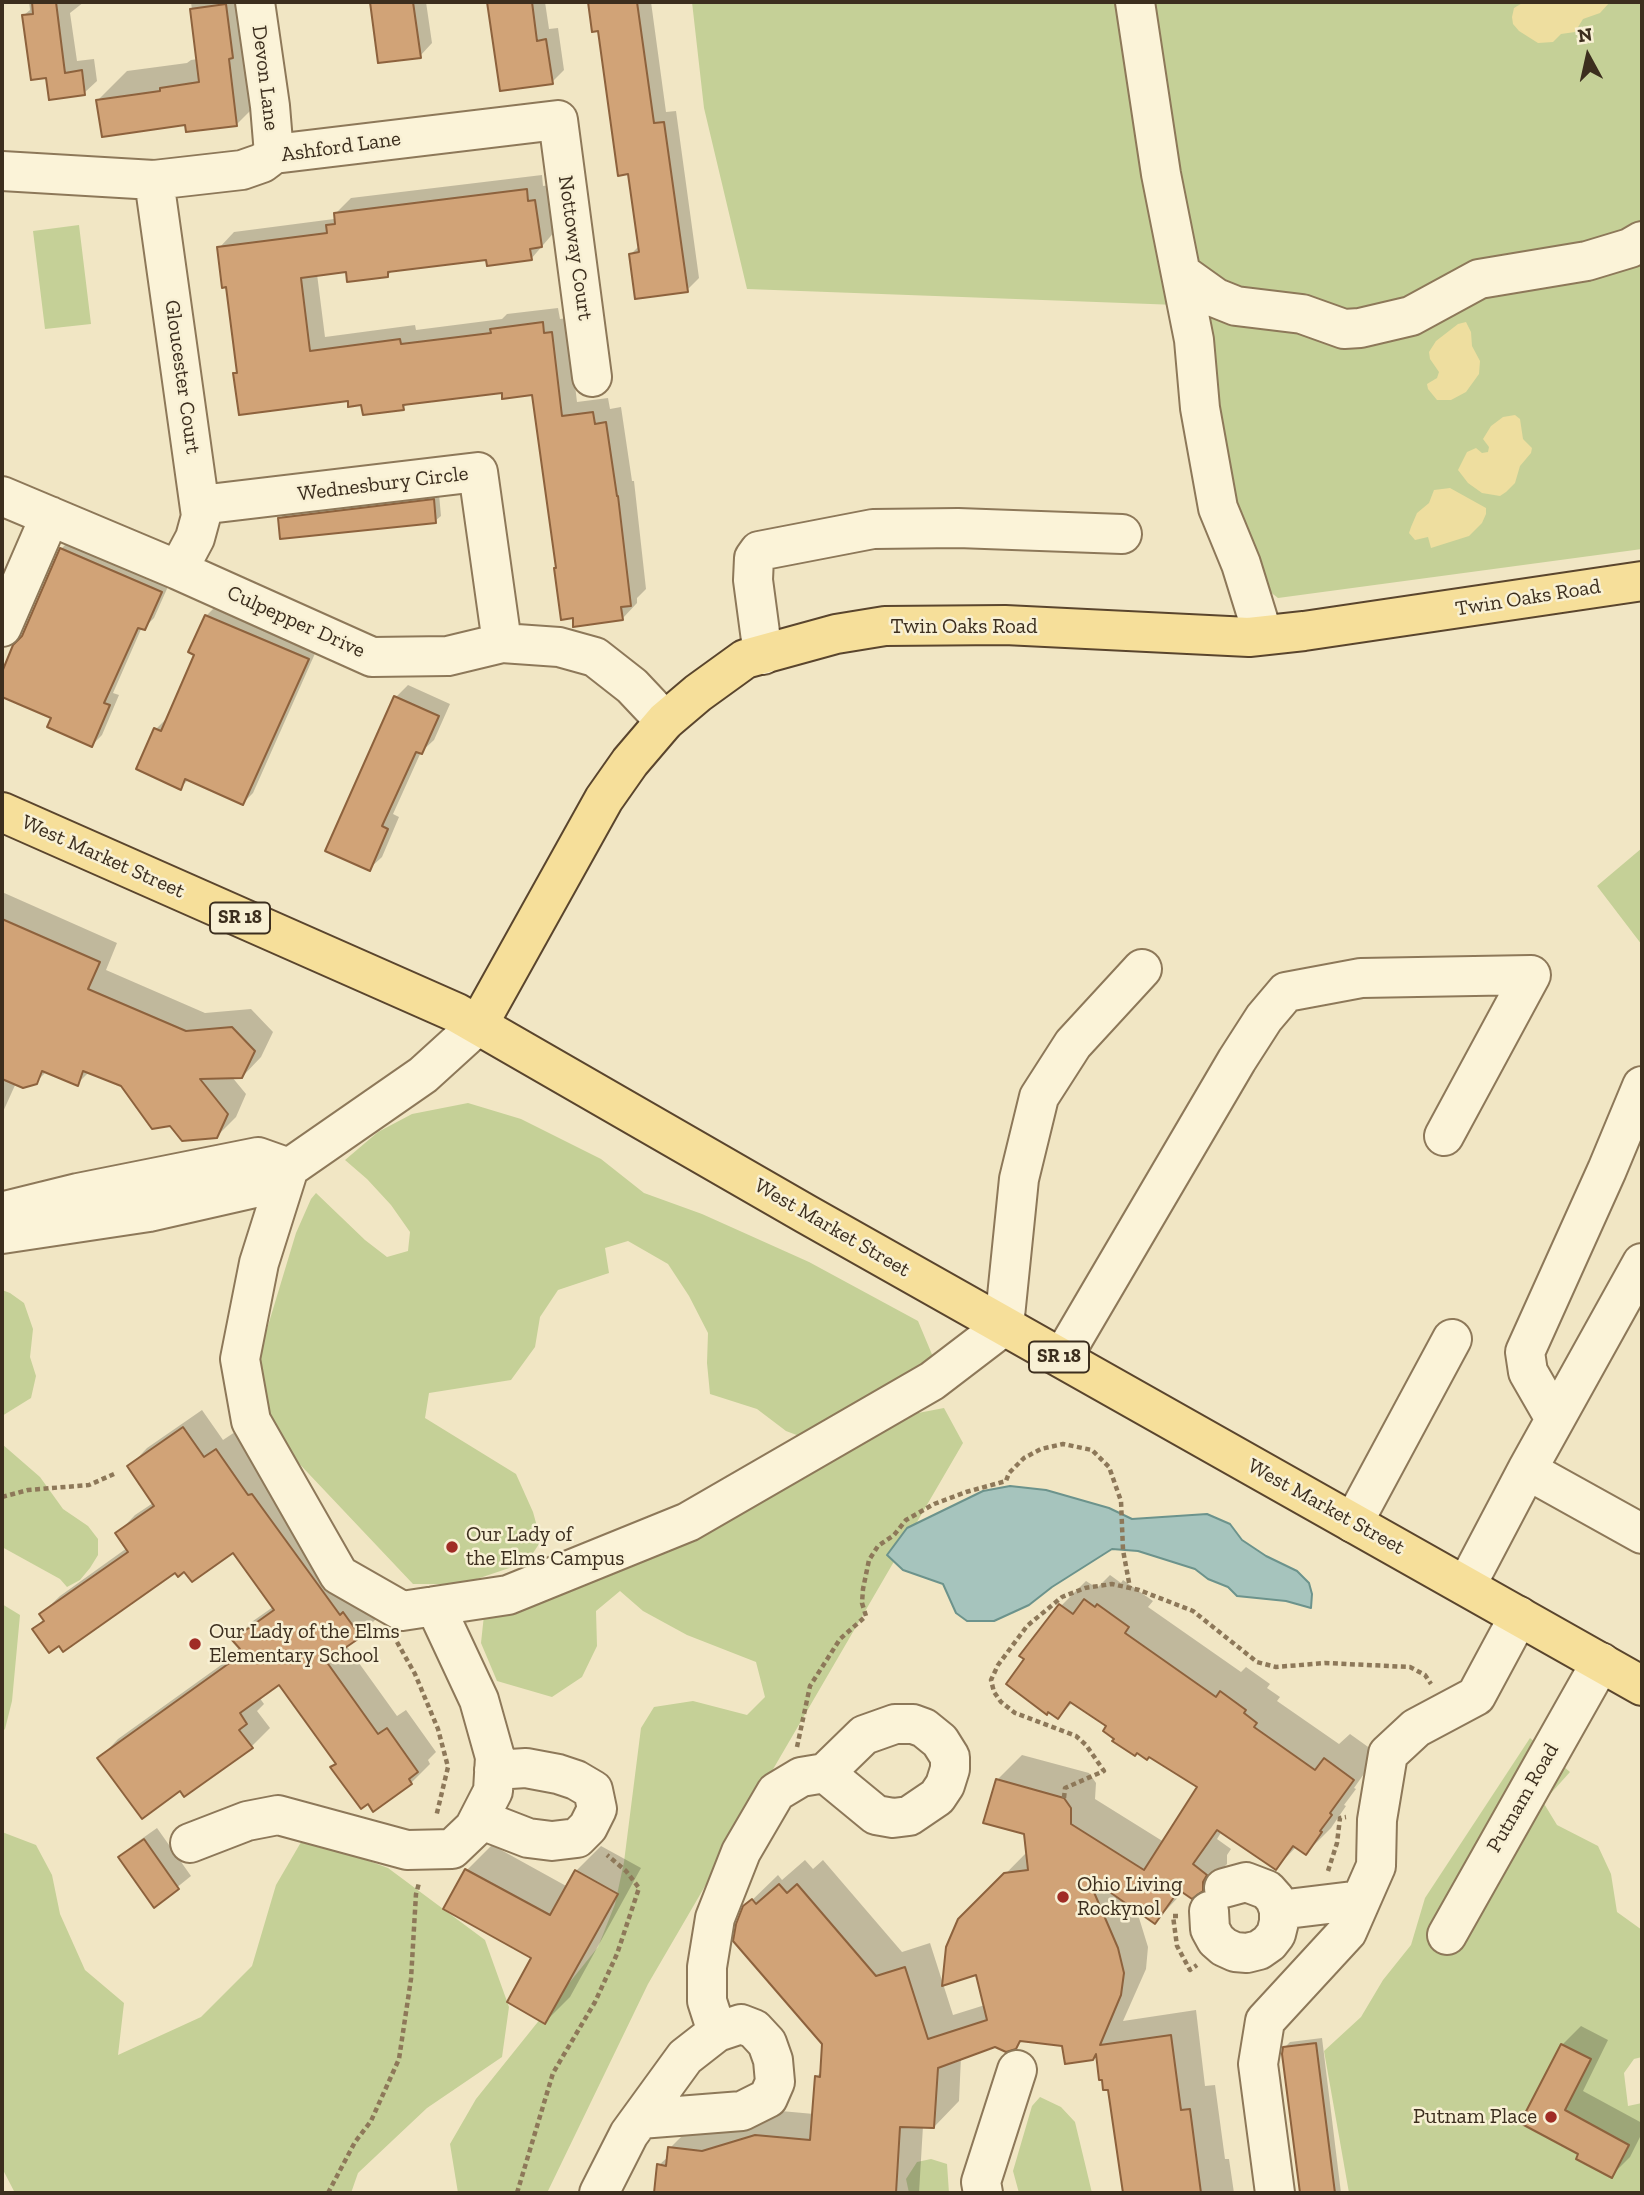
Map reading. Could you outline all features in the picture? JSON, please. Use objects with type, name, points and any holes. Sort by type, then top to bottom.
[{"type":"main road","name":"Twin Oaks Road","points":[[478,1025],[604,799],[630,762],[665,721],[698,693],[745,660],[836,634],[885,626],[1004,625],[1249,637],[1642,581]]},
{"type":"main road","name":"West Market Street","points":[[2,812],[457,1013],[1642,1686]]},
{"type":"street","name":"Devon Lane","points":[[255,2],[274,154]]},
{"type":"street","points":[[1135,2],[1161,174],[1194,340],[1200,408],[1218,508],[1241,564],[1263,635]]},
{"type":"street","name":"Ashford Lane","points":[[3,161],[154,180],[242,170],[262,163],[274,154],[558,120]]},
{"type":"street","name":"Nottoway Court","points":[[558,120],[592,377]]},
{"type":"street","name":"Gloucester Court","points":[[154,180],[201,516],[195,538],[178,570]]},
{"type":"street","points":[[1181,272],[1216,298],[1236,306],[1303,314],[1344,329],[1360,328],[1411,316],[1479,279],[1587,261],[1630,248],[1642,241]]},
{"type":"street","name":"Wednesbury Circle","points":[[200,505],[478,472],[502,643]]},
{"type":"street","name":"Culpepper Drive","points":[[2,496],[178,570],[372,657],[448,656],[502,643],[559,646],[595,657],[632,686],[665,721]]},
{"type":"street","points":[[2,627],[50,516]]},
{"type":"street","points":[[764,654],[752,580],[754,558],[759,551],[873,529],[958,527],[1122,534]]},
{"type":"street","points":[[289,1168],[259,1263],[240,1359],[251,1421],[340,1575],[402,1611],[508,1595],[688,1522],[932,1381],[1004,1326],[1019,1179],[1039,1097],[1073,1044],[1142,969]]},
{"type":"street","points":[[1062,1358],[1237,1060],[1264,1018],[1286,992],[1361,978],[1531,975],[1444,1136]]},
{"type":"street","points":[[2,1234],[149,1212],[258,1187],[423,1075],[478,1025]]},
{"type":"street","points":[[1555,1419],[1528,1372],[1525,1352],[1608,1170],[1642,1086]]},
{"type":"street","points":[[2,1212],[78,1193],[258,1157],[289,1168]]},
{"type":"street","points":[[1466,1586],[1527,1470],[1642,1264]]},
{"type":"street","points":[[1353,1522],[1452,1339]]},
{"type":"street","points":[[1527,1470],[1642,1534]]},
{"type":"street","points":[[190,1843],[247,1821],[278,1815],[407,1850],[452,1849],[474,1828],[493,1791],[495,1757],[479,1700],[435,1606]]},
{"type":"street","points":[[1275,2193],[1258,2064],[1265,2021],[1347,1932],[1376,1867],[1377,1821],[1388,1754],[1416,1728],[1476,1696],[1519,1616]]},
{"type":"street","name":"Putnam Road","points":[[1447,1935],[1601,1662]]},
{"type":"street","points":[[479,1819],[528,1838],[552,1841],[577,1838],[597,1808],[593,1790],[558,1774],[526,1768],[494,1770]]},
{"type":"street","points":[[717,2032],[707,2001],[707,1967],[715,1918],[741,1852],[776,1792],[809,1777]]},
{"type":"street","points":[[1246,1882],[1267,1890],[1275,1899],[1279,1910],[1276,1934],[1259,1950],[1247,1953],[1236,1952],[1222,1945],[1210,1929],[1204,1905],[1246,1882]]},
{"type":"street","points":[[1279,1910],[1361,1900]]},
{"type":"street","points":[[599,2193],[629,2134],[685,2057],[717,2032],[741,2024],[754,2029],[767,2043],[774,2060],[775,2082],[768,2098],[742,2112],[640,2119]]},
{"type":"street","points":[[983,2193],[981,2182],[1017,2070]]},
{"type":"path","points":[[809,1777],[793,1763],[810,1686],[840,1639],[866,1616],[862,1602],[869,1560],[878,1546],[894,1535],[906,1520],[945,1500],[1006,1481],[1009,1473],[1024,1458],[1041,1449],[1063,1444],[1092,1450],[1109,1467],[1121,1501],[1123,1550],[1130,1588]]},
{"type":"path","points":[[2,1497],[28,1490],[89,1485],[114,1474]]},
{"type":"path","points":[[1064,1798],[1065,1788],[1104,1771],[1076,1735],[1015,1713],[1001,1702],[994,1692],[991,1680],[998,1665],[1027,1626],[1062,1597],[1085,1588],[1112,1584],[1193,1611],[1257,1662],[1276,1667],[1325,1663],[1410,1667],[1425,1675],[1434,1693]]},
{"type":"path","points":[[328,2193],[355,2141],[371,2121],[400,2059],[411,1979],[416,1894],[448,1767],[438,1729],[415,1674],[392,1633],[384,1601]]},
{"type":"path","points":[[1325,1880],[1337,1843],[1340,1818],[1354,1817]]},
{"type":"path","points":[[517,2193],[553,2073],[612,1966],[627,1930],[639,1888],[626,1871],[584,1831]]},
{"type":"path","points":[[1204,1905],[1173,1916],[1177,1947],[1190,1970],[1222,1945]]},
{"type":"green space","points":[[692,2],[1642,2],[1642,549],[1278,598],[1260,584],[1212,474],[1204,306],[747,289],[704,108]]},
{"type":"green space","points":[[79,225],[91,324],[45,329],[33,231]]},
{"type":"green space","points":[[1642,848],[1642,945],[1597,886]]},
{"type":"green space","points":[[468,1103],[521,1119],[601,1159],[644,1193],[702,1214],[809,1262],[918,1321],[936,1364],[802,1437],[786,1431],[757,1409],[710,1394],[708,1333],[689,1296],[668,1264],[628,1241],[605,1248],[609,1273],[558,1290],[540,1317],[535,1347],[511,1380],[429,1393],[425,1418],[516,1474],[533,1512],[541,1541],[527,1562],[462,1584],[413,1584],[291,1455],[268,1414],[254,1357],[267,1329],[296,1233],[316,1193],[365,1240],[387,1257],[408,1251],[410,1232],[391,1205],[345,1160],[378,1132],[412,1114]]},
{"type":"green space","points":[[2,1290],[24,1303],[33,1329],[30,1357],[36,1376],[31,1398],[2,1416]]},
{"type":"green space","points":[[944,1408],[963,1443],[648,1984],[547,2193],[458,2193],[450,2144],[476,2099],[598,1947],[615,1904],[624,1862],[641,1728],[654,1707],[693,1701],[747,1715],[765,1697],[756,1662],[687,1635],[643,1611],[620,1591],[596,1611],[597,1646],[582,1677],[552,1697],[497,1681],[481,1643],[484,1615],[855,1448],[918,1413]]},
{"type":"green space","points":[[2,1444],[40,1477],[63,1509],[88,1526],[98,1539],[98,1555],[90,1568],[80,1580],[67,1587],[60,1579],[2,1547]]},
{"type":"green space","points":[[2,1604],[20,1615],[12,1701],[2,1732]]},
{"type":"green space","points":[[1530,1738],[1570,1772],[1543,1802],[1557,1825],[1598,1846],[1611,1874],[1617,1912],[1642,1930],[1642,2057],[1634,2059],[1624,2073],[1628,2106],[1642,2103],[1642,2193],[1349,2193],[1324,2051],[1361,2017],[1383,1980],[1411,1945],[1425,1898]]},
{"type":"green space","points":[[2,1832],[36,1845],[52,1875],[60,1914],[85,1970],[124,2003],[118,2055],[201,2017],[252,1966],[276,1885],[304,1837],[388,1868],[485,1940],[509,2007],[502,2057],[427,2108],[358,2173],[351,2193],[15,2193],[2,2168]]},
{"type":"green space","points":[[1040,2097],[1061,2107],[1075,2122],[1092,2193],[1019,2193],[1013,2171],[1032,2106]]},
{"type":"green space","points":[[931,2159],[947,2164],[949,2193],[909,2193],[906,2179],[917,2162]]},
{"type":"sand","points":[[1524,2],[1610,2],[1600,13],[1583,19],[1575,32],[1561,34],[1553,42],[1538,43],[1513,24],[1514,8]]},
{"type":"sand","points":[[1466,322],[1471,332],[1472,346],[1480,361],[1479,374],[1466,392],[1451,400],[1437,400],[1427,384],[1437,378],[1439,372],[1430,359],[1429,352],[1436,341],[1458,324]]},
{"type":"sand","points":[[1515,415],[1520,419],[1523,439],[1532,448],[1531,453],[1520,466],[1515,483],[1506,492],[1500,496],[1482,493],[1468,483],[1458,470],[1467,452],[1476,448],[1482,453],[1488,452],[1489,447],[1483,439],[1491,426],[1503,417]]},
{"type":"sand","points":[[1450,488],[1486,508],[1486,514],[1482,523],[1469,536],[1431,548],[1428,537],[1415,540],[1409,533],[1417,513],[1429,503],[1434,490]]},
{"type":"water","points":[[1010,1486],[1046,1490],[1109,1508],[1132,1519],[1207,1514],[1230,1524],[1242,1540],[1266,1556],[1297,1571],[1309,1583],[1312,1594],[1311,1608],[1286,1601],[1237,1596],[1228,1587],[1208,1579],[1195,1569],[1138,1551],[1112,1549],[1029,1605],[994,1621],[967,1621],[956,1613],[943,1584],[903,1570],[887,1555],[907,1528],[983,1491]]},
{"type":"building","points":[[32,2],[56,2],[65,73],[82,70],[85,95],[49,100],[46,78],[31,80],[22,15],[33,14]]},
{"type":"building","points":[[370,2],[413,2],[421,58],[378,63]]},
{"type":"building","points":[[487,2],[532,2],[537,41],[546,39],[553,84],[500,91]]},
{"type":"building","points":[[588,2],[637,2],[654,123],[664,122],[688,292],[635,299],[629,254],[639,252],[628,174],[618,176],[598,31],[592,32]]},
{"type":"building","points":[[226,4],[233,58],[229,59],[237,126],[186,132],[185,125],[102,137],[96,100],[160,91],[160,88],[199,82],[190,9]]},
{"type":"building","points":[[527,189],[528,201],[535,200],[542,247],[530,249],[532,260],[487,266],[486,260],[388,272],[388,277],[347,282],[346,272],[301,278],[310,351],[400,339],[401,344],[491,333],[490,329],[543,322],[544,333],[552,332],[562,416],[593,412],[595,424],[606,422],[631,606],[621,607],[623,620],[573,627],[573,618],[561,620],[532,395],[502,399],[502,393],[403,405],[404,410],[363,415],[361,405],[348,407],[348,401],[239,415],[233,373],[237,373],[226,287],[222,288],[217,247],[327,233],[326,225],[335,224],[334,213]]},
{"type":"building","points":[[434,499],[436,523],[280,539],[278,518]]},
{"type":"building","points":[[60,548],[162,592],[145,630],[138,628],[104,703],[110,705],[92,747],[47,727],[51,718],[2,697],[2,672],[13,645],[22,636]]},
{"type":"building","points":[[205,615],[309,659],[243,805],[185,779],[181,790],[136,769],[154,728],[161,731],[194,655],[188,652]]},
{"type":"building","points":[[394,696],[439,716],[422,754],[416,752],[382,826],[388,829],[370,871],[325,851]]},
{"type":"building","points":[[2,919],[100,962],[88,989],[186,1031],[232,1027],[255,1051],[242,1078],[200,1079],[228,1114],[217,1138],[182,1141],[170,1126],[152,1129],[121,1086],[83,1071],[78,1086],[42,1071],[37,1084],[23,1088],[2,1079]]},
{"type":"building","points":[[183,1427],[204,1457],[216,1449],[340,1615],[343,1612],[361,1637],[326,1661],[378,1734],[387,1728],[418,1772],[409,1779],[412,1784],[373,1812],[368,1804],[361,1809],[330,1767],[336,1764],[279,1685],[240,1713],[247,1724],[239,1730],[253,1748],[184,1797],[180,1791],[142,1819],[97,1758],[235,1659],[232,1655],[240,1649],[232,1640],[274,1610],[233,1553],[192,1582],[184,1572],[178,1577],[175,1573],[63,1652],[59,1646],[49,1653],[32,1629],[44,1621],[39,1614],[128,1552],[115,1533],[154,1506],[127,1466]]},
{"type":"building","name":"Ohio Living Rockynol","points":[[1084,1599],[1095,1607],[1097,1604],[1129,1627],[1125,1633],[1216,1697],[1220,1691],[1246,1710],[1244,1713],[1257,1723],[1254,1727],[1315,1770],[1324,1758],[1354,1780],[1330,1813],[1332,1815],[1306,1855],[1293,1846],[1276,1870],[1217,1830],[1193,1864],[1207,1875],[1203,1882],[1203,1891],[1192,1899],[1179,1890],[1155,1924],[1087,1876],[1118,1948],[1124,1973],[1121,1995],[1100,2045],[1171,2035],[1181,2110],[1190,2109],[1201,2193],[1123,2193],[1108,2090],[1103,2090],[1102,2080],[1099,2080],[1096,2054],[1093,2060],[1065,2064],[1062,2046],[1020,2041],[1016,2049],[1006,2052],[995,2047],[938,2068],[934,2128],[900,2127],[896,2193],[654,2193],[657,2164],[666,2166],[668,2147],[702,2151],[755,2135],[810,2140],[815,2076],[820,2077],[822,2044],[733,1941],[743,1906],[752,1899],[756,1904],[779,1884],[787,1893],[797,1884],[876,1976],[905,1967],[928,2039],[987,2020],[976,1975],[942,1986],[946,1947],[958,1919],[1004,1873],[1028,1870],[1024,1834],[983,1823],[996,1779],[1064,1798],[1071,1808],[1071,1824],[1144,1870],[1197,1787],[1149,1757],[1147,1760],[1137,1753],[1135,1756],[1112,1741],[1114,1739],[1103,1731],[1106,1726],[1070,1702],[1058,1719],[1048,1712],[1047,1715],[1006,1684],[1024,1659],[1019,1656],[1059,1604],[1073,1614]]},
{"type":"building","points":[[144,1839],[179,1889],[154,1908],[118,1857]]},
{"type":"building","points":[[465,1869],[550,1915],[575,1870],[618,1894],[545,2024],[507,2002],[531,1958],[443,1909]]},
{"type":"building","points":[[1316,2043],[1335,2193],[1300,2193],[1282,2054],[1283,2047]]},
{"type":"building","name":"Putnam Place","points":[[1561,2044],[1591,2059],[1565,2110],[1629,2145],[1612,2178],[1576,2159],[1578,2154],[1520,2123]]},
{"type":"place","name":"Our Lady of the Elms Campus","points":[[452,1547]]},
{"type":"place","name":"Our Lady of the Elms Elementary School","points":[[195,1644]]},
{"type":"place","name":"Ohio Living Rockynol","points":[[1063,1897]]},
{"type":"place","name":"Putnam Place","points":[[1551,2117]]}]
